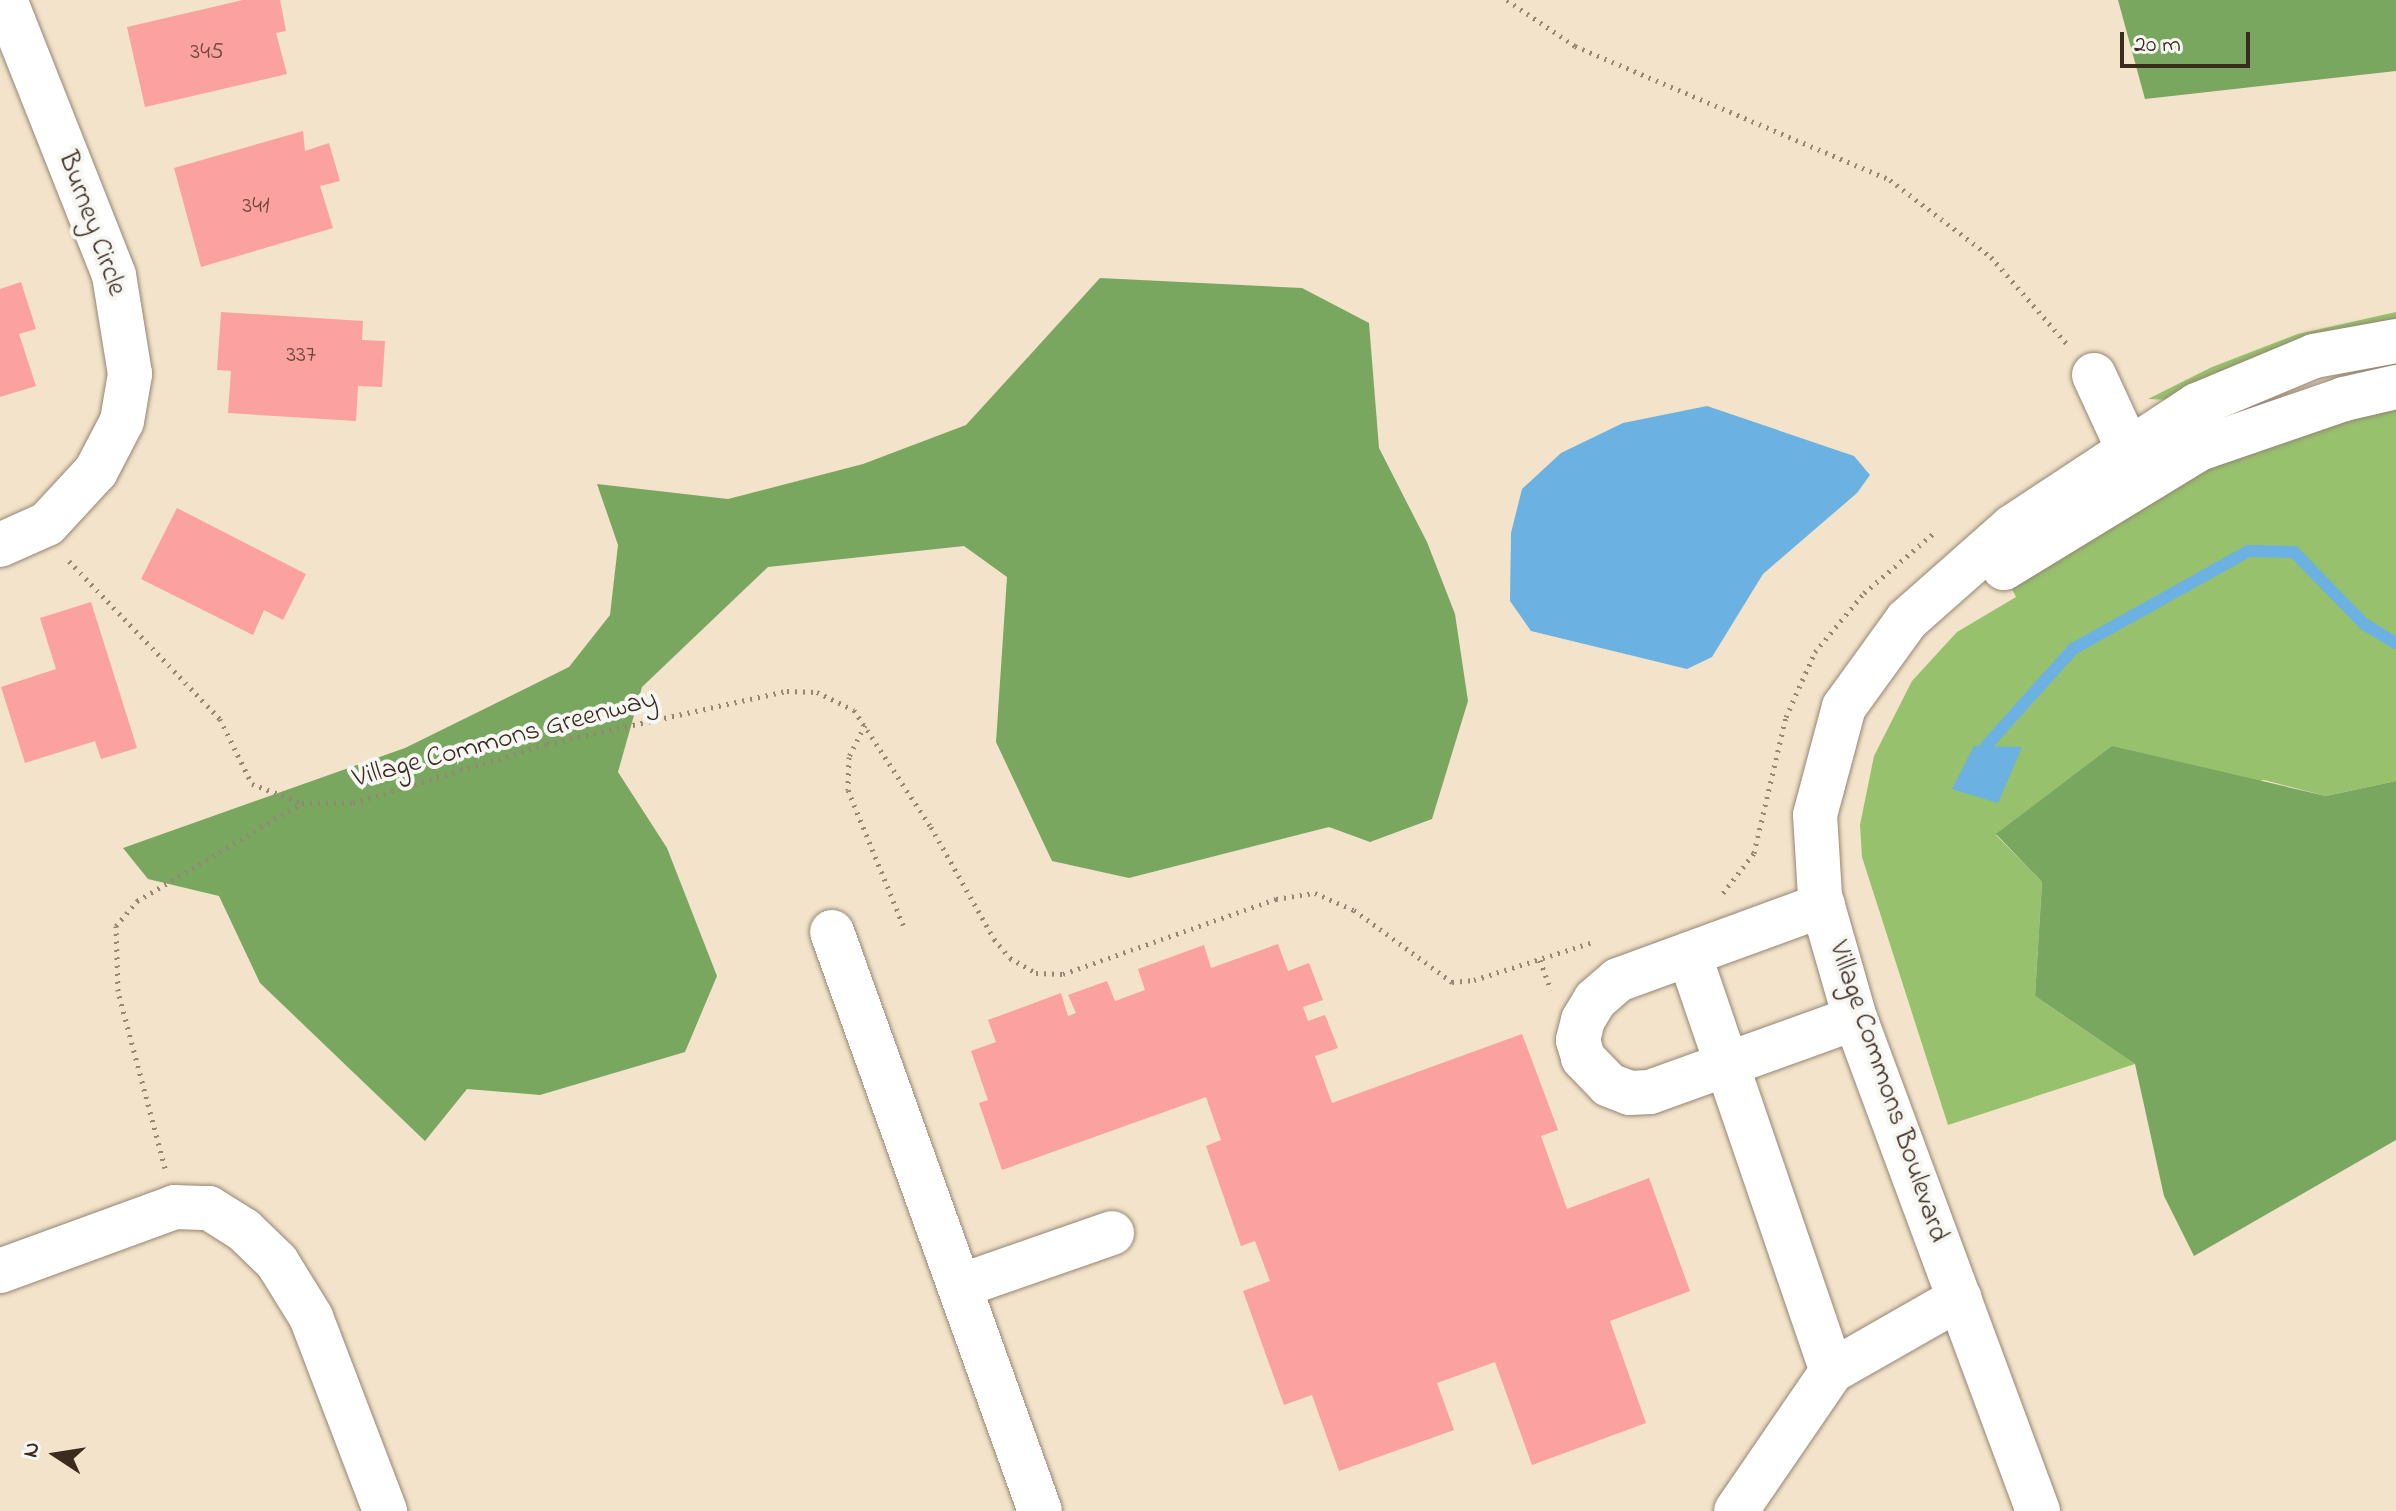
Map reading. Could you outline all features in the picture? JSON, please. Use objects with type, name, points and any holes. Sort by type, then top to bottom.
[{"type":"street","name":"Burney Circle","points":[[5,0],[114,275],[130,374],[128,400],[108,453],[81,491],[19,537]]},
{"type":"street","name":"Village Commons Boulevard","points":[[2038,1511],[1855,1018],[1823,905],[1815,815],[1844,707],[1907,620],[2136,467],[2197,405],[2314,356],[2396,341]]},
{"type":"street","points":[[2094,375],[2136,467]]},
{"type":"street","name":"Village Commons Boulevard","points":[[2136,467],[2199,449],[2344,399],[2396,387]]},
{"type":"street","points":[[1823,905],[1618,980],[1595,1000],[1578,1040],[1583,1058],[1593,1074],[1630,1093],[1672,1088],[1855,1018]]},
{"type":"street","points":[[832,932],[1040,1511]]},
{"type":"street","points":[[1689,954],[1832,1371]]},
{"type":"street","points":[[0,1271],[175,1207],[209,1208],[244,1230],[277,1262],[311,1317],[335,1371],[385,1511]]},
{"type":"street","points":[[960,1286],[1112,1233]]},
{"type":"street","points":[[1736,1511],[1832,1371],[1960,1298]]},
{"type":"path","points":[[1507,0],[1575,46],[1890,180],[1991,257],[2094,375]]},
{"type":"path","points":[[1716,897],[1740,877],[1754,853],[1786,717],[1815,652],[1864,593],[1943,526]]},
{"type":"path","name":"Village Commons Greenway","points":[[19,537],[220,719],[252,784],[302,803],[353,803],[547,744],[787,691],[837,698],[865,724],[994,939],[1020,966],[1036,973],[1063,974],[1276,899],[1315,893],[1354,910],[1452,982],[1474,980],[1596,941]]},
{"type":"path","points":[[865,724],[849,757],[848,790],[903,925]]},
{"type":"path","points":[[175,1207],[118,991],[116,926],[137,901],[302,803]]},
{"type":"green space","points":[[2118,0],[2396,0],[2396,71],[2145,99]]},
{"type":"green space","points":[[1100,278],[1302,288],[1369,323],[1379,448],[1427,542],[1455,614],[1468,701],[1432,819],[1370,842],[1329,827],[1129,878],[1052,861],[996,742],[1007,577],[964,546],[768,567],[642,687],[618,772],[667,848],[717,976],[685,1052],[540,1095],[467,1089],[425,1141],[260,983],[219,896],[148,879],[123,848],[405,748],[569,667],[610,615],[618,545],[597,484],[728,499],[863,464],[966,425]]},
{"type":"green space","points":[[2396,312],[2396,327],[2171,400],[2148,399],[2212,367],[2298,334]]},
{"type":"green space","points":[[2396,403],[2396,781],[2326,796],[2264,780],[1996,835],[2042,882],[2035,996],[2135,1064],[1948,1125],[1862,857],[1860,825],[1874,756],[1912,681],[1957,632],[2016,597],[2008,581],[2225,457]]},
{"type":"green space","points":[[2112,746],[2326,796],[2396,781],[2396,1140],[2194,1256],[2164,1196],[2135,1064],[2035,996],[2042,882],[1996,834]]},
{"type":"water","points":[[1707,406],[1854,456],[1870,475],[1857,493],[1763,574],[1712,657],[1687,669],[1531,631],[1510,601],[1511,533],[1522,489],[1561,453],[1623,423]]},
{"type":"water","points":[[1974,746],[2022,747],[1998,803],[1952,789]]},
{"type":"building","points":[[243,0],[280,0],[286,31],[276,33],[287,74],[145,107],[127,27]]},
{"type":"building","points":[[303,131],[305,151],[329,143],[340,181],[320,186],[333,228],[201,267],[174,168]]},
{"type":"building","points":[[21,282],[36,329],[19,334],[36,386],[0,397],[0,289]]},
{"type":"building","points":[[221,312],[363,321],[362,340],[385,341],[382,387],[358,386],[356,421],[228,413],[231,371],[217,370]]},
{"type":"building","points":[[177,508],[306,574],[283,620],[264,610],[253,635],[141,579]]},
{"type":"building","points":[[91,602],[137,748],[101,759],[95,741],[25,763],[1,687],[56,669],[40,618]]},
{"type":"building","points":[[1278,944],[1288,971],[1309,963],[1323,1000],[1303,1007],[1308,1021],[1325,1015],[1338,1048],[1315,1056],[1332,1103],[1522,1034],[1558,1130],[1541,1136],[1567,1209],[1649,1178],[1690,1291],[1610,1321],[1646,1423],[1532,1465],[1495,1362],[1437,1383],[1454,1430],[1339,1471],[1312,1395],[1284,1405],[1243,1291],[1270,1281],[1255,1241],[1241,1246],[1206,1146],[1221,1140],[1206,1097],[1002,1170],[979,1103],[988,1100],[971,1051],[996,1042],[988,1020],[1061,993],[1068,1016],[1076,1013],[1068,995],[1107,981],[1115,1001],[1145,990],[1138,969],[1204,945],[1211,968]]},
{"type":"waterway","points":[[1986,746],[2073,649],[2248,551],[2294,552],[2364,624],[2396,643]]}]
